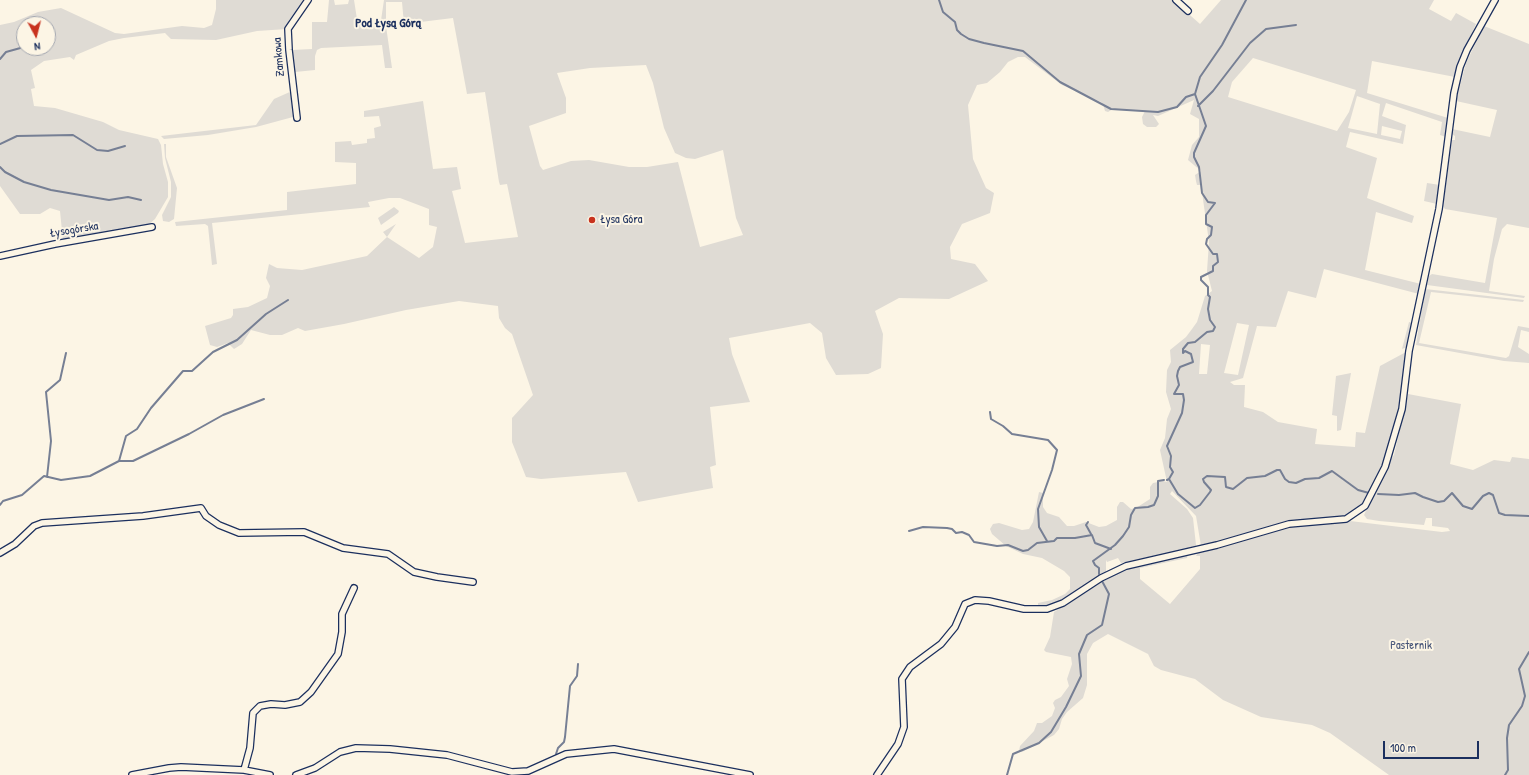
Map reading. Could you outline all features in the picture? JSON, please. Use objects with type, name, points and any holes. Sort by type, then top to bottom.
[{"type":"street","name":"Zamkowa","points":[[296,118],[288,29],[308,0]]},
{"type":"street","points":[[1176,0],[1188,11]]},
{"type":"street","points":[[877,775],[898,744],[904,726],[902,679],[910,667],[941,644],[955,627],[965,604],[975,600],[989,601],[1024,609],[1047,609],[1063,603],[1100,578],[1126,566],[1217,545],[1289,524],[1346,519],[1365,506],[1385,467],[1402,409],[1409,351],[1439,209],[1454,93],[1460,67],[1467,50],[1495,0]]},
{"type":"street","name":"Łysogórska","points":[[0,256],[55,244],[152,227]]},
{"type":"street","points":[[0,554],[15,544],[34,526],[42,523],[143,516],[200,508],[206,516],[219,525],[239,533],[304,532],[343,548],[388,554],[414,572],[473,582]]},
{"type":"street","points":[[244,770],[250,748],[253,713],[260,706],[271,704],[285,705],[300,702],[311,692],[338,654],[342,632],[342,614],[354,588]]},
{"type":"street","points":[[296,775],[315,768],[340,752],[356,748],[390,749],[447,755],[512,772],[528,771],[566,754],[614,749],[750,775]]},
{"type":"street","points":[[132,775],[181,767],[244,770],[270,775]]},
{"type":"green space","points":[[216,0],[306,0],[289,20],[287,29],[257,31],[216,40],[171,39],[165,33],[124,38],[109,41],[76,55],[74,60],[70,57],[44,61],[31,70],[35,88],[31,89],[34,106],[55,108],[103,122],[119,130],[158,139],[161,145],[163,164],[168,182],[168,197],[155,219],[148,225],[63,241],[60,211],[50,208],[40,214],[20,214],[0,186],[0,25],[16,21],[16,56],[56,56],[56,16],[28,16],[38,12],[61,8],[115,33],[124,34],[182,26],[204,28],[212,25],[216,9]]},
{"type":"green space","points":[[329,0],[334,0],[335,5],[348,4],[349,0],[354,0],[357,19],[362,23],[380,27],[384,0],[1173,0],[1200,24],[1221,0],[1434,0],[1429,9],[1451,21],[1456,13],[1476,24],[1459,60],[1455,77],[1372,61],[1367,93],[1448,118],[1446,137],[1440,135],[1442,122],[1386,103],[1382,116],[1406,125],[1403,144],[1350,132],[1346,147],[1377,158],[1367,198],[1414,216],[1412,223],[1376,212],[1365,270],[1421,284],[1419,294],[1324,269],[1316,298],[1288,291],[1276,327],[1257,326],[1243,378],[1230,382],[1234,385],[1245,385],[1244,407],[1263,412],[1278,422],[1317,429],[1315,444],[1355,447],[1356,432],[1365,433],[1380,366],[1406,352],[1404,378],[1394,430],[1384,462],[1365,501],[1354,512],[1342,517],[1291,521],[1201,546],[1196,516],[1172,491],[1170,494],[1187,509],[1193,518],[1195,547],[1121,563],[1118,558],[1107,562],[1106,560],[1106,572],[1054,604],[1038,608],[1038,603],[1052,600],[1065,594],[1070,589],[1070,577],[1064,571],[1042,558],[1023,554],[1006,546],[992,534],[990,529],[993,524],[999,523],[1022,530],[1029,529],[1033,522],[1039,492],[1043,493],[1043,507],[1047,513],[1059,517],[1067,526],[1074,526],[1086,522],[1099,527],[1106,526],[1117,520],[1117,507],[1120,502],[1123,502],[1131,509],[1136,508],[1150,499],[1150,487],[1153,483],[1163,481],[1167,482],[1160,450],[1165,438],[1167,419],[1171,409],[1166,392],[1167,370],[1171,362],[1170,350],[1186,337],[1197,322],[1205,296],[1212,291],[1207,271],[1209,242],[1201,185],[1197,185],[1195,175],[1201,171],[1188,160],[1192,145],[1199,137],[1199,119],[1190,114],[1194,100],[1158,116],[1153,115],[1159,124],[1156,127],[1147,127],[1143,124],[1142,117],[1145,111],[1113,109],[1108,112],[1105,111],[1101,102],[1062,85],[1025,57],[1018,57],[1008,62],[1000,72],[987,83],[977,85],[968,105],[973,159],[986,188],[994,193],[990,213],[962,224],[950,247],[951,259],[975,264],[988,281],[949,299],[899,298],[875,311],[883,334],[881,368],[868,374],[836,375],[826,358],[822,333],[810,323],[729,338],[732,354],[750,402],[710,407],[716,465],[710,467],[713,488],[638,502],[626,472],[541,479],[526,477],[512,442],[512,418],[533,395],[512,334],[505,328],[499,318],[498,306],[459,301],[406,310],[305,331],[298,328],[282,335],[270,335],[251,330],[242,344],[234,349],[228,343],[217,347],[210,345],[205,326],[231,318],[233,315],[233,309],[248,307],[267,298],[270,286],[266,278],[269,264],[277,268],[302,270],[367,256],[387,237],[419,258],[433,247],[437,227],[429,225],[429,209],[400,198],[389,198],[368,202],[370,207],[212,223],[217,264],[212,265],[208,226],[205,224],[176,226],[175,222],[287,210],[287,192],[356,184],[356,163],[335,162],[335,142],[351,141],[352,145],[367,143],[367,139],[375,138],[374,128],[381,126],[379,116],[364,117],[364,111],[423,101],[433,169],[457,167],[461,189],[452,191],[465,243],[518,237],[507,184],[500,185],[499,182],[485,92],[467,94],[453,18],[404,24],[402,2],[386,2],[386,26],[392,68],[385,68],[382,45],[321,48],[317,50],[315,56],[315,70],[295,72],[292,50],[312,49],[312,22],[327,22]],"holes":[[[1253,58],[1356,90],[1349,112],[1337,131],[1228,97],[1232,82]],[[646,65],[653,83],[664,128],[675,153],[686,158],[695,159],[723,150],[736,218],[743,235],[700,247],[678,162],[647,167],[629,167],[589,160],[571,161],[543,170],[540,166],[529,126],[566,113],[566,98],[557,73],[590,68]],[[1357,96],[1380,104],[1377,134],[1348,128]],[[1382,126],[1402,131],[1400,139],[1381,135]],[[1237,323],[1249,325],[1238,375],[1224,373]],[[1201,344],[1210,345],[1207,374],[1199,374]]]},
{"type":"green space","points":[[1484,26],[1529,44],[1529,228],[1507,224],[1502,229],[1494,259],[1489,291],[1525,296],[1524,298],[1427,285],[1429,276],[1432,274],[1485,283],[1497,218],[1445,209],[1443,206],[1452,140],[1455,140],[1455,136],[1452,134],[1452,129],[1490,137],[1497,110],[1456,101],[1466,63]]},
{"type":"green space","points":[[292,91],[295,112],[293,117],[256,127],[208,135],[164,139],[161,136],[256,125],[274,99]]},
{"type":"green space","points":[[164,144],[166,144],[166,157],[177,188],[174,219],[169,222],[163,221],[162,215],[171,197],[171,182],[165,158]]},
{"type":"green space","points":[[1427,183],[1440,185],[1437,204],[1424,201]]},
{"type":"green space","points":[[394,207],[399,211],[398,213],[381,225],[378,218]]},
{"type":"green space","points":[[396,224],[387,237],[383,232]]},
{"type":"green space","points":[[1425,289],[1524,300],[1523,302],[1431,292],[1419,343],[1506,358],[1509,356],[1518,326],[1529,328],[1529,332],[1521,330],[1518,347],[1529,354],[1529,363],[1504,361],[1416,345]]},
{"type":"green space","points":[[1409,322],[1413,323],[1409,341],[1407,347],[1402,349]]},
{"type":"green space","points":[[1351,373],[1341,430],[1337,431],[1337,416],[1332,415],[1336,376]]},
{"type":"green space","name":"Pasternik","points":[[1408,394],[1461,404],[1450,464],[1473,470],[1494,460],[1510,462],[1512,457],[1529,459],[1529,775],[1389,775],[1330,733],[1312,725],[1261,717],[1223,700],[1195,679],[1161,670],[1154,666],[1148,654],[1108,634],[1093,643],[1087,654],[1087,685],[1083,698],[1067,712],[1062,719],[1059,729],[1054,735],[1022,752],[1019,751],[1020,746],[1034,731],[1037,723],[1042,723],[1052,716],[1055,708],[1053,703],[1061,697],[1069,686],[1067,679],[1072,664],[1071,657],[1046,652],[1044,650],[1050,637],[1054,612],[1119,571],[1134,565],[1188,554],[1187,558],[1140,568],[1140,579],[1170,604],[1200,569],[1200,556],[1196,556],[1198,552],[1290,527],[1350,521],[1442,532],[1450,531],[1448,528],[1432,526],[1432,518],[1426,518],[1424,525],[1367,519],[1364,515],[1388,463],[1394,455]]},
{"type":"waterway","points":[[939,0],[943,12],[955,22],[957,30],[961,34],[969,39],[1023,51],[1060,82],[1111,109],[1158,112],[1177,107],[1186,97],[1195,94],[1206,126],[1194,153],[1194,157],[1199,167],[1202,193],[1208,202],[1215,203],[1206,215],[1206,224],[1212,227],[1211,235],[1207,239],[1206,244],[1213,254],[1217,254],[1218,262],[1213,266],[1213,271],[1201,277],[1201,280],[1208,287],[1208,295],[1210,297],[1208,309],[1210,320],[1215,327],[1213,331],[1207,332],[1195,342],[1188,343],[1183,349],[1183,353],[1185,351],[1191,354],[1193,362],[1180,367],[1178,371],[1177,376],[1179,385],[1174,394],[1183,394],[1184,400],[1182,413],[1167,446],[1171,456],[1170,467],[1173,472],[1169,479]]},
{"type":"waterway","points":[[1195,94],[1200,77],[1222,45],[1246,0]]},
{"type":"waterway","points":[[1198,106],[1213,91],[1250,43],[1266,29],[1296,25]]},
{"type":"waterway","points":[[0,59],[6,52],[16,49]]},
{"type":"waterway","points":[[0,144],[17,136],[73,135],[97,150],[108,151],[125,146]]},
{"type":"waterway","points":[[0,167],[5,172],[24,182],[51,190],[109,200],[128,197],[141,200]]},
{"type":"waterway","points":[[0,505],[3,501],[22,495],[44,476],[61,480],[90,476],[119,461],[126,436],[137,429],[151,408],[183,371],[192,371],[213,352],[237,340],[266,314],[288,300]]},
{"type":"waterway","points":[[47,477],[51,441],[46,392],[60,380],[66,353]]},
{"type":"waterway","points":[[119,461],[133,461],[189,434],[223,415],[264,399]]},
{"type":"waterway","points":[[990,412],[991,419],[1003,426],[1012,434],[1048,440],[1057,450],[1052,470],[1038,509],[1039,527],[1047,541]]},
{"type":"waterway","points":[[1167,480],[1169,479],[1178,494],[1195,508],[1200,505],[1211,490],[1203,479],[1207,476],[1225,477],[1226,487],[1233,489],[1247,478],[1265,476],[1277,470],[1280,470],[1285,479],[1289,482],[1296,483],[1305,479],[1319,478],[1332,471],[1358,490],[1369,493]]},
{"type":"waterway","points":[[1099,574],[1099,568],[1093,561],[1115,545],[1123,536],[1129,527],[1131,515],[1135,508],[1154,505],[1158,496],[1158,481],[1164,480]]},
{"type":"waterway","points":[[1378,494],[1399,495],[1415,493],[1438,502],[1444,501],[1452,493],[1463,506],[1472,509],[1483,496],[1489,493],[1493,495],[1499,513],[1505,515],[1529,516]]},
{"type":"waterway","points":[[1088,522],[1086,525],[1091,534]]},
{"type":"waterway","points":[[909,531],[923,527],[947,528],[952,529],[956,533],[962,532],[969,535],[974,542],[997,546],[1008,545],[1023,551],[1028,550],[1037,543],[1054,541],[1057,538],[1075,538],[1092,535],[1095,543],[1111,549]]},
{"type":"waterway","points":[[1007,775],[1013,754],[1039,743],[1051,732],[1066,707],[1081,676],[1079,654],[1087,635],[1102,625],[1109,594],[1102,581]]},
{"type":"waterway","points":[[1505,775],[1508,770],[1507,738],[1509,725],[1522,706],[1525,696],[1519,669],[1529,652]]},
{"type":"waterway","points":[[556,754],[558,748],[564,742],[570,686],[577,676],[578,664]]},
{"type":"place","name":"Łysa Góra","points":[[592,220]]},
{"type":"district","name":"Pod Łysą Górą","points":[[388,24]]}]
